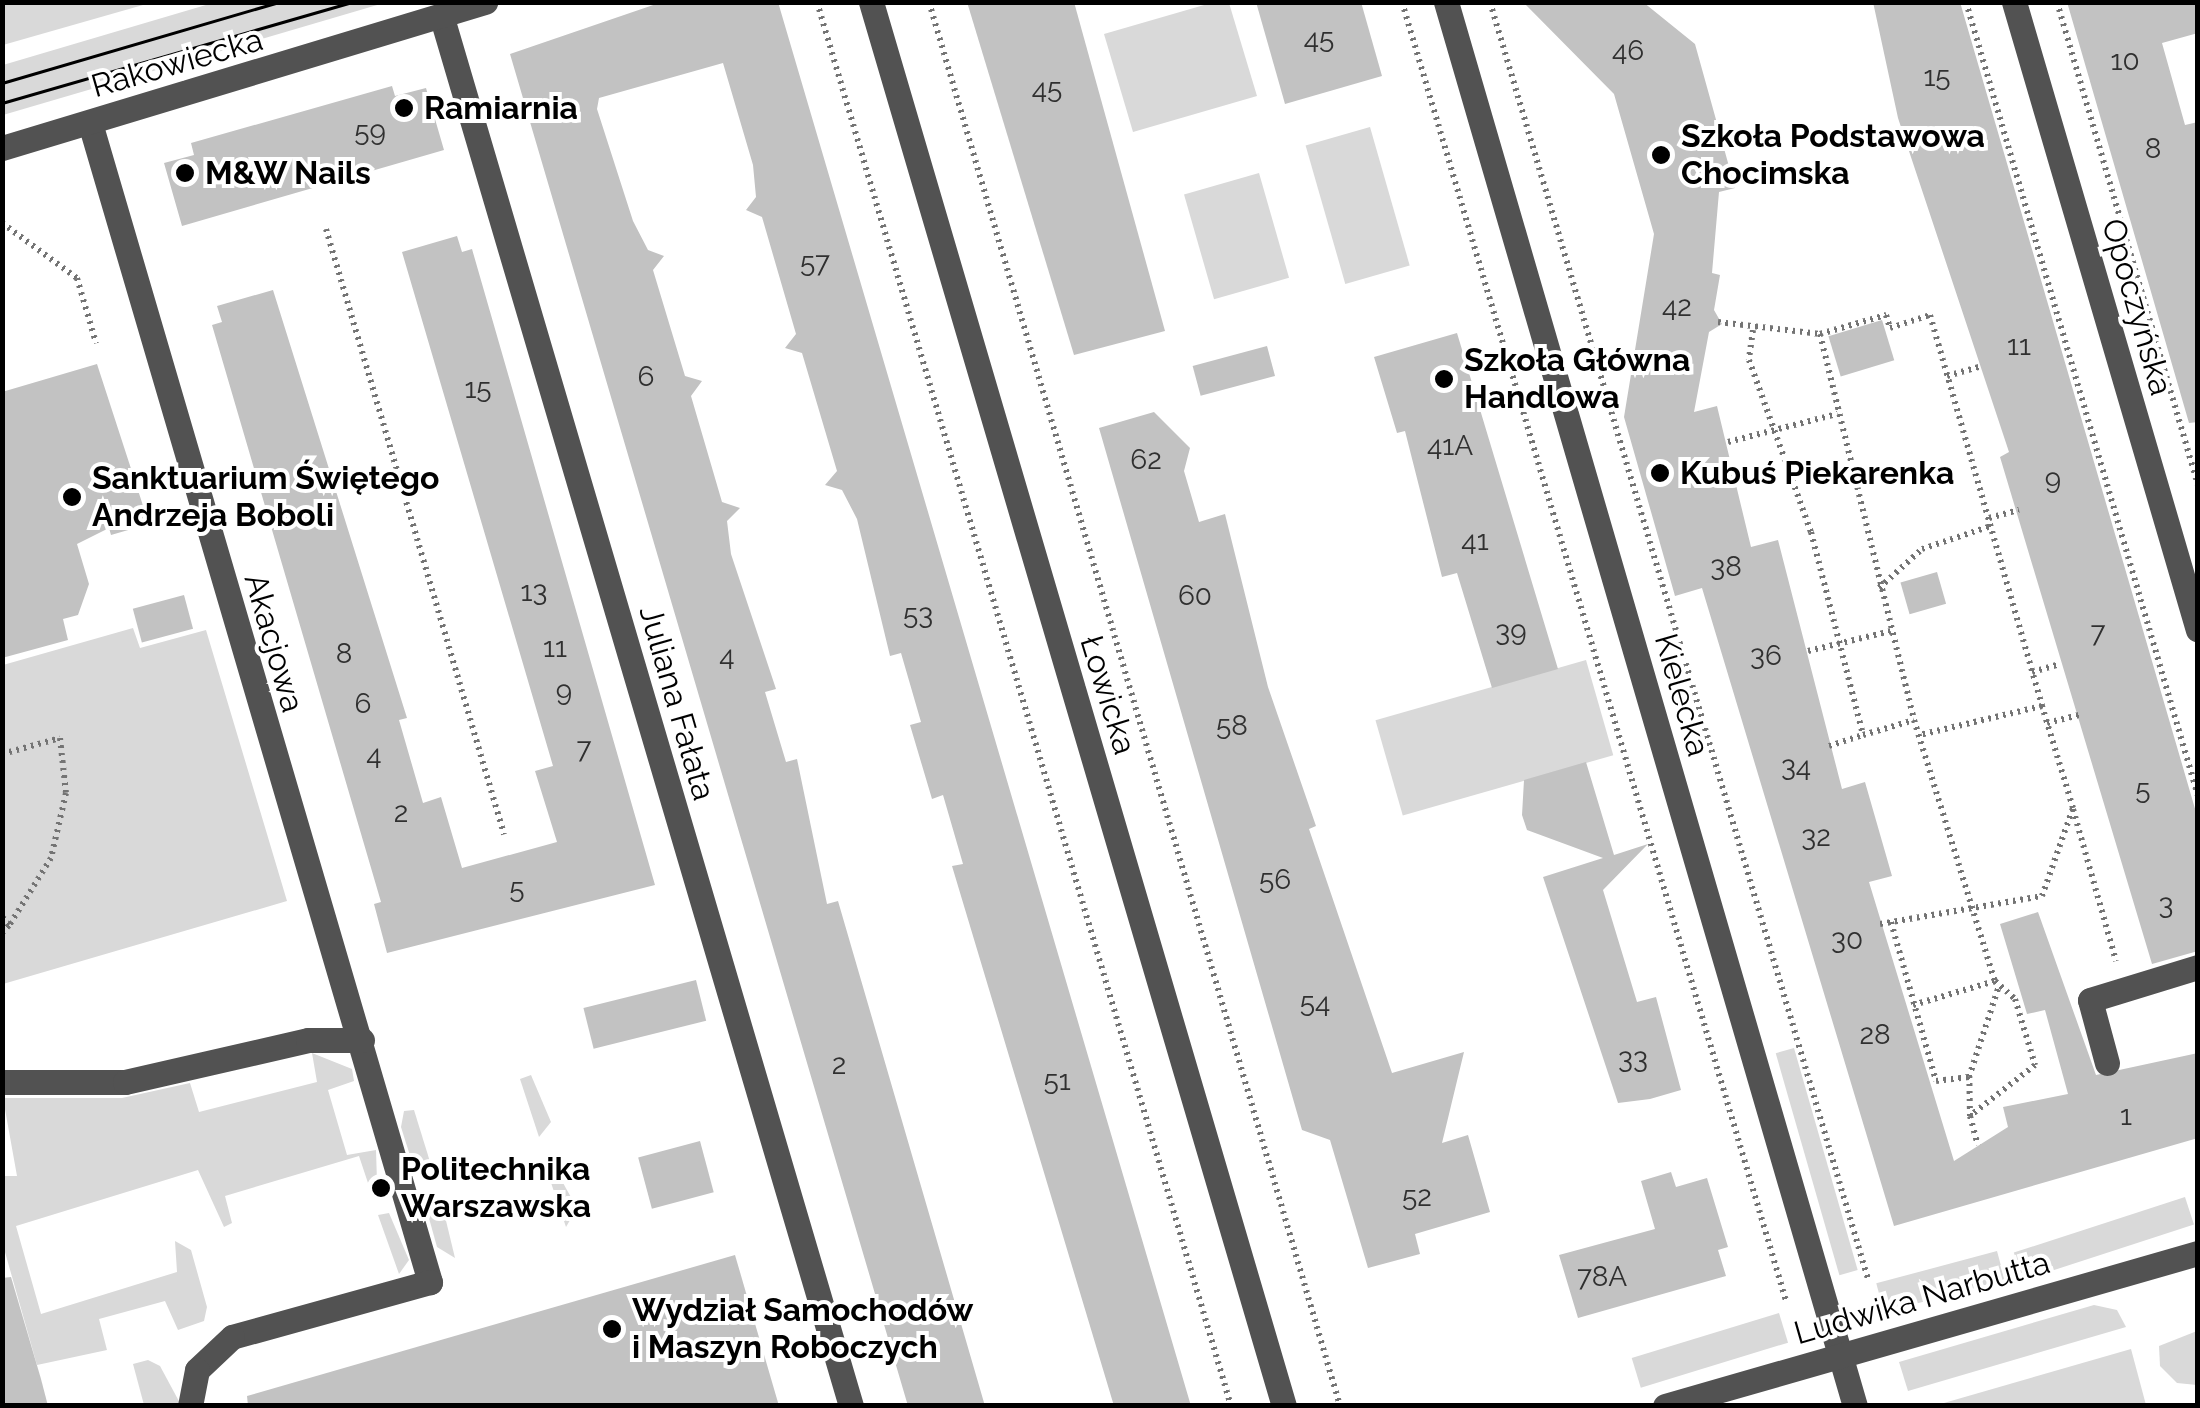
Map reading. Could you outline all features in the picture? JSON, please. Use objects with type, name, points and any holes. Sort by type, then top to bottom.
[{"type":"street","name":"Rakowiecka","points":[[2,148],[442,18],[484,2]]},
{"type":"street","name":"Łowicka","points":[[871,2],[1284,1406]]},
{"type":"street","name":"Kielecka","points":[[1446,2],[1854,1406]]},
{"type":"street","name":"Opoczyńska","points":[[2014,2],[2198,630]]},
{"type":"street","name":"Juliana Fałata","points":[[442,18],[851,1406]]},
{"type":"street","name":"Akacjowa","points":[[90,122],[430,1282],[232,1337],[197,1370],[190,1406]]},
{"type":"street","points":[[2107,1063],[2090,1000],[2198,967]]},
{"type":"street","points":[[2,1082],[125,1082],[308,1040],[362,1040]]},
{"type":"street","name":"Ludwika Narbutta","points":[[1665,1406],[2198,1253]]},
{"type":"path","points":[[818,2],[1231,1406]]},
{"type":"path","points":[[929,2],[1340,1406]]},
{"type":"path","points":[[1402,2],[1786,1301]]},
{"type":"path","points":[[1490,2],[1868,1279]]},
{"type":"path","points":[[1966,2],[2198,796]]},
{"type":"path","points":[[2057,2],[2198,485]]},
{"type":"path","points":[[2,223],[78,278],[96,343]]},
{"type":"path","points":[[326,230],[504,834]]},
{"type":"path","points":[[1718,322],[1753,330],[1820,334],[1886,315],[1890,328],[1930,316],[2124,990]]},
{"type":"path","points":[[1753,330],[1749,360],[1770,431],[1811,532],[1863,735]]},
{"type":"path","points":[[1820,334],[1914,720],[1996,985],[1969,1078],[1970,1116],[1978,1145]]},
{"type":"path","points":[[1947,376],[1983,366]]},
{"type":"path","points":[[1728,442],[1838,414]]},
{"type":"path","points":[[1879,588],[1922,549],[2020,510]]},
{"type":"path","points":[[1808,652],[1891,631]]},
{"type":"path","points":[[2032,672],[2060,664]]},
{"type":"path","points":[[1919,735],[2042,706]]},
{"type":"path","points":[[2047,723],[2078,714]]},
{"type":"path","points":[[1829,746],[1914,720]]},
{"type":"path","points":[[2,754],[60,738],[65,764],[62,827],[2,933]]},
{"type":"path","points":[[1880,924],[1975,913],[2042,896],[2073,808]]},
{"type":"path","points":[[2,917],[10,924]]},
{"type":"path","points":[[1891,922],[1936,1081],[1969,1078]]},
{"type":"path","points":[[1913,1005],[1996,985],[2015,999],[2035,1065],[1970,1116]]},
{"type":"shaded area","points":[[3,2],[150,2],[150,3],[3,45]]},
{"type":"shaded area","points":[[216,2],[384,3],[3,115],[3,65]]},
{"type":"shaded area","points":[[1211,3],[1229,3],[1257,96],[1133,132],[1104,34]]},
{"type":"shaded area","points":[[1370,127],[1410,265],[1345,284],[1306,145]]},
{"type":"shaded area","points":[[1259,173],[1289,278],[1214,299],[1184,194]]},
{"type":"shaded area","points":[[133,628],[140,648],[206,630],[287,901],[3,984],[3,665]]},
{"type":"shaded area","points":[[1586,660],[1613,755],[1403,816],[1375,720]]},
{"type":"shaded area","points":[[1794,1048],[1858,1270],[1839,1275],[1776,1053]]},
{"type":"shaded area","points":[[312,1053],[352,1069],[354,1081],[328,1090],[347,1155],[376,1150],[377,1182],[368,1183],[359,1156],[225,1196],[232,1223],[224,1227],[198,1170],[16,1226],[41,1314],[177,1272],[175,1241],[191,1250],[207,1307],[204,1321],[178,1330],[165,1301],[99,1319],[107,1350],[37,1365],[3,1245],[3,1176],[17,1176],[3,1098],[122,1098],[190,1083],[199,1112],[317,1082]]},
{"type":"shaded area","points":[[531,1075],[551,1122],[539,1137],[520,1079]]},
{"type":"shaded area","points":[[414,1110],[429,1169],[412,1162],[401,1127],[404,1111]]},
{"type":"shaded area","points":[[553,1165],[577,1208],[566,1227],[546,1168]]},
{"type":"shaded area","points":[[436,1196],[441,1200],[455,1258],[437,1247],[427,1211]]},
{"type":"shaded area","points":[[2185,1197],[2194,1225],[2023,1280],[2014,1253]]},
{"type":"shaded area","points":[[389,1213],[409,1260],[399,1274],[378,1215]]},
{"type":"shaded area","points":[[1997,1251],[2005,1280],[1884,1312],[1876,1283]]},
{"type":"shaded area","points":[[2094,1305],[2117,1310],[2126,1327],[1908,1391],[1899,1362]]},
{"type":"shaded area","points":[[1779,1313],[1788,1343],[1641,1388],[1632,1358]]},
{"type":"shaded area","points":[[2197,1331],[2197,1385],[2177,1383],[2160,1366],[2159,1346]]},
{"type":"shaded area","points":[[2131,1349],[2146,1405],[1937,1405]]},
{"type":"shaded area","points":[[148,1360],[160,1366],[181,1405],[144,1405],[133,1364]]},
{"type":"building","points":[[662,2],[778,2],[1191,1406],[1114,1406],[952,866],[963,864],[943,795],[932,799],[910,725],[921,722],[901,653],[890,656],[857,519],[842,490],[825,485],[837,471],[802,353],[785,348],[796,334],[762,217],[746,210],[756,197],[753,165],[723,63],[599,98],[597,109],[633,221],[648,250],[664,256],[653,270],[685,376],[702,381],[691,396],[722,502],[740,508],[727,521],[731,554],[776,689],[765,692],[786,762],[797,759],[827,904],[838,901],[985,1406],[908,1406],[510,54]]},
{"type":"building","points":[[967,2],[1074,2],[1165,331],[1074,355]]},
{"type":"building","points":[[1256,2],[1361,2],[1382,76],[1285,104]]},
{"type":"building","points":[[1523,2],[1643,2],[1695,44],[1735,188],[1719,192],[1712,273],[1720,275],[1714,310],[1722,324],[1709,332],[1694,412],[1717,406],[1751,547],[1778,540],[1842,789],[1865,782],[1892,876],[1869,882],[1954,1161],[2008,1127],[2003,1107],[2068,1094],[2045,1010],[2027,1014],[2000,924],[2038,912],[2096,1075],[2198,1053],[2198,1138],[1894,1226],[1702,588],[1675,596],[1624,417],[1654,234],[1614,94]]},
{"type":"building","points":[[1873,2],[1960,2],[2198,819],[2198,951],[2152,964],[2000,457],[2009,452],[1898,118]]},
{"type":"building","points":[[2067,2],[2198,2],[2198,33],[2162,43],[2185,125],[2198,122],[2198,422],[2189,423]]},
{"type":"building","points":[[392,86],[395,96],[426,88],[444,150],[182,226],[164,163],[194,155],[191,143]]},
{"type":"building","points":[[457,236],[462,252],[472,249],[655,885],[387,953],[374,904],[381,902],[212,325],[222,322],[217,306],[273,290],[407,718],[399,720],[423,803],[441,797],[462,868],[557,842],[535,771],[553,766],[402,252]]},
{"type":"building","points":[[1882,320],[1894,360],[1841,377],[1828,336]]},
{"type":"building","points":[[1457,333],[1558,669],[1492,688],[1457,573],[1442,577],[1405,431],[1397,433],[1374,357]]},
{"type":"building","points":[[1267,346],[1275,376],[1201,396],[1193,366]]},
{"type":"building","name":"Sanktuarium Świętego Andrzeja Boboli","points":[[97,364],[149,524],[111,535],[109,528],[77,544],[89,584],[78,615],[63,619],[68,640],[2,658],[2,392]]},
{"type":"building","points":[[1154,412],[1190,448],[1184,471],[1199,522],[1225,514],[1268,687],[1316,826],[1309,829],[1392,1073],[1464,1052],[1442,1143],[1468,1135],[1490,1212],[1415,1234],[1420,1254],[1368,1268],[1330,1140],[1302,1130],[1099,428]]},
{"type":"building","points":[[1937,572],[1946,604],[1910,614],[1900,582]]},
{"type":"building","points":[[184,595],[193,629],[142,643],[133,609]]},
{"type":"building","points":[[1586,762],[1614,855],[1648,844],[1603,890],[1637,1002],[1656,997],[1681,1090],[1650,1099],[1618,1103],[1543,877],[1603,858],[1527,830],[1522,815],[1524,780]]},
{"type":"building","points":[[696,980],[706,1021],[594,1049],[583,1008]]},
{"type":"building","points":[[700,1141],[714,1192],[652,1209],[638,1158]]},
{"type":"building","points":[[1671,1172],[1676,1187],[1707,1178],[1728,1247],[1718,1250],[1726,1276],[1578,1318],[1559,1255],[1655,1229],[1641,1181]]},
{"type":"building","name":"Wydział Samochodów i Maszyn Roboczych","points":[[735,1255],[779,1406],[248,1406],[247,1396]]},
{"type":"building","points":[[11,1277],[48,1406],[2,1406],[2,1278]]},
{"type":"tram line","points":[[2,83],[279,2]]},
{"type":"tram line","points":[[2,103],[351,2]]},
{"type":"place","name":"Ramiarnia","points":[[404,108]]},
{"type":"place","name":"Szkoła Podstawowa Chocimska","points":[[1661,155]]},
{"type":"place","name":"M&W Nails","points":[[185,173]]},
{"type":"place","name":"Szkoła Główna Handlowa","points":[[1444,379]]},
{"type":"place","name":"Kubuś Piekarenka","points":[[1660,473]]},
{"type":"place","name":"Sanktuarium Świętego Andrzeja Boboli","points":[[72,497]]},
{"type":"place","name":"Politechnika Warszawska","points":[[381,1188]]},
{"type":"place","name":"Wydział Samochodów i Maszyn Roboczych","points":[[612,1329]]}]
